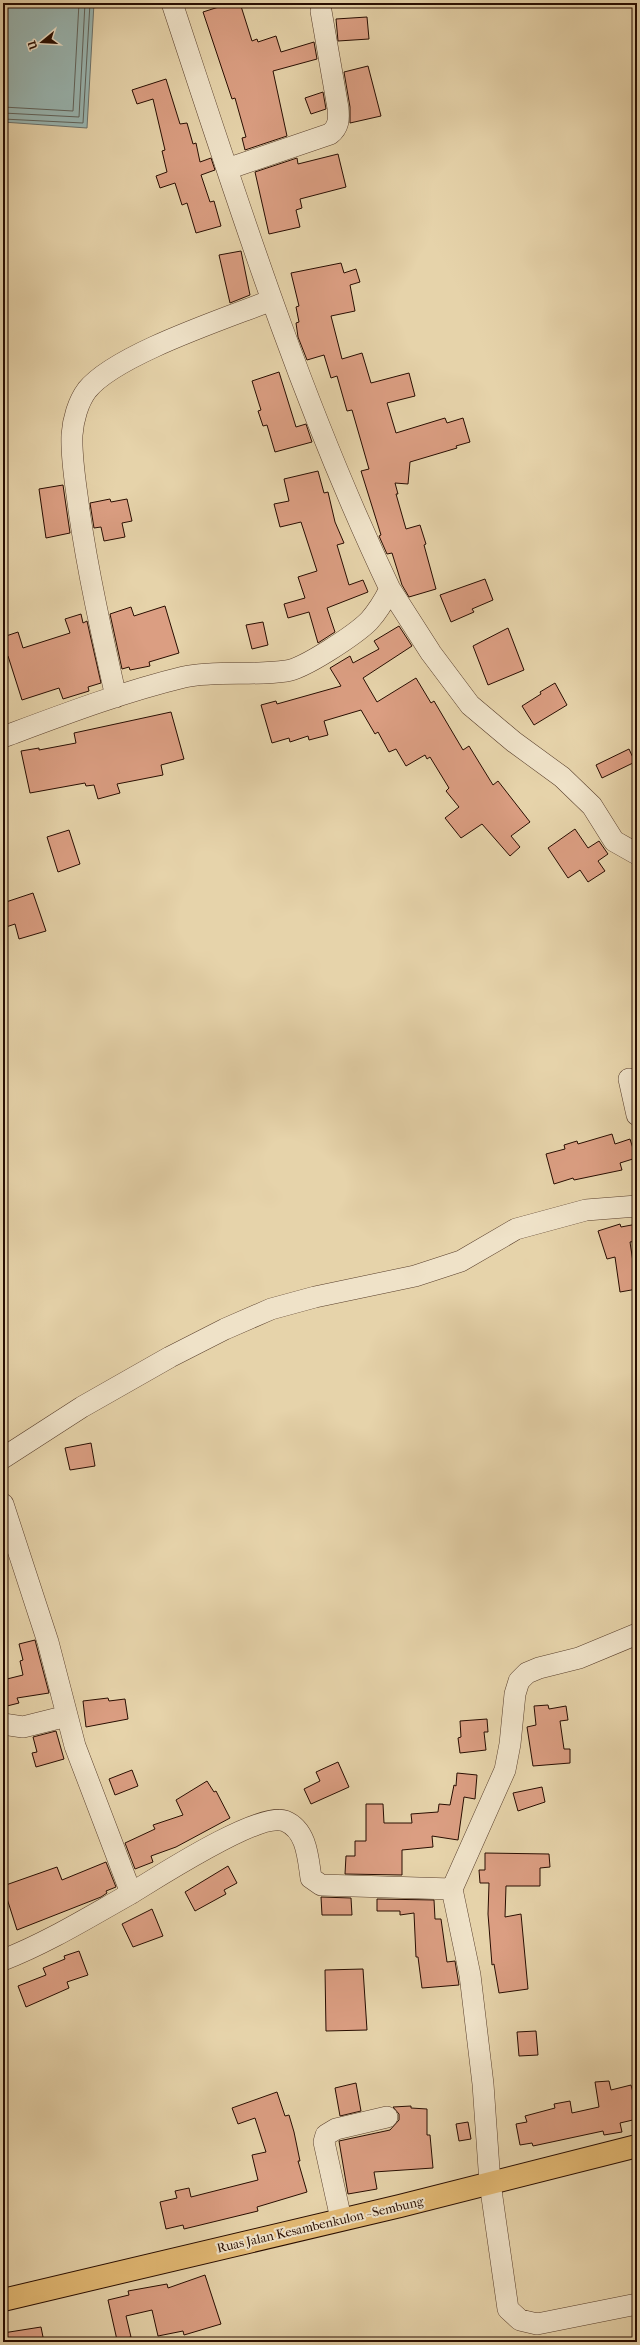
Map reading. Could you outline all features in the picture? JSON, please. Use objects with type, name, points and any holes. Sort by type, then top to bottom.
[{"type":"main road","name":"Ruas Jalan Kesambenkulon - Sembung","points":[[3,2300],[490,2183],[637,2146]]},
{"type":"street","points":[[172,3],[272,300],[363,532],[390,588],[431,653],[470,704],[514,742],[562,777],[592,806],[614,841],[637,854]]},
{"type":"street","points":[[227,169],[330,134],[336,128],[339,119],[338,108],[321,11]]},
{"type":"street","points":[[116,697],[93,594],[72,464],[72,434],[77,410],[88,389],[117,367],[149,350],[272,300]]},
{"type":"street","points":[[3,737],[116,697],[185,677],[216,674],[281,672],[295,669],[331,649],[368,622],[381,606],[390,588]]},
{"type":"street","points":[[629,1079],[637,1116]]},
{"type":"street","points":[[3,1458],[82,1407],[170,1357],[225,1329],[271,1309],[315,1297],[415,1276],[461,1261],[516,1229],[586,1210],[637,1206]]},
{"type":"street","points":[[3,1504],[48,1642],[75,1746],[131,1893]]},
{"type":"street","points":[[637,1634],[579,1658],[539,1668],[527,1673],[519,1681],[505,1770],[452,1889],[470,1975],[483,2084],[490,2183],[508,2309],[520,2320],[537,2324],[637,2304]]},
{"type":"street","points":[[3,1724],[23,1727],[67,1716]]},
{"type":"street","points":[[3,1960],[72,1926],[131,1893],[204,1849],[256,1826],[283,1820],[296,1828],[303,1839],[311,1878],[321,1885],[452,1889]]},
{"type":"street","points":[[341,2219],[324,2142],[326,2135],[336,2129],[387,2117]]},
{"type":"water","points":[[3,3],[94,3],[87,128],[3,122]]},
{"type":"building","points":[[231,3],[240,3],[252,41],[257,39],[258,42],[276,36],[281,52],[314,42],[317,59],[273,71],[287,136],[245,150],[242,138],[246,137],[235,98],[232,99],[203,12]]},
{"type":"building","points":[[367,17],[369,39],[338,41],[336,19]]},
{"type":"building","points":[[368,66],[381,116],[350,123],[350,107],[344,72]]},
{"type":"building","points":[[166,79],[180,124],[187,123],[193,144],[196,143],[200,162],[211,158],[215,170],[201,175],[210,202],[214,201],[221,226],[196,233],[187,203],[182,205],[175,183],[160,188],[156,176],[167,172],[162,151],[165,150],[153,99],[137,104],[132,90]]},
{"type":"building","points":[[323,92],[326,109],[311,114],[305,98]]},
{"type":"building","points":[[338,154],[346,187],[300,199],[302,208],[296,210],[300,227],[269,234],[255,172],[297,158],[298,164]]},
{"type":"building","points":[[241,251],[250,295],[230,303],[219,255]]},
{"type":"building","points":[[341,263],[344,273],[356,269],[360,282],[350,285],[355,311],[331,316],[342,359],[362,353],[371,383],[409,373],[415,396],[387,403],[396,433],[445,418],[447,423],[463,418],[470,442],[456,446],[457,448],[410,462],[408,484],[395,483],[398,494],[396,494],[406,529],[420,525],[426,544],[424,545],[436,589],[409,597],[402,585],[392,553],[387,554],[379,536],[381,535],[361,471],[369,469],[352,410],[347,411],[337,376],[331,378],[324,355],[307,360],[298,337],[296,323],[299,322],[296,307],[299,306],[291,273]]},
{"type":"building","points":[[279,372],[296,427],[306,424],[312,442],[275,452],[267,425],[263,426],[258,411],[261,410],[252,381]]},
{"type":"building","points":[[318,471],[324,493],[328,492],[335,522],[344,543],[337,545],[349,585],[363,580],[368,592],[327,608],[335,632],[318,643],[309,612],[288,618],[284,604],[305,598],[298,577],[317,571],[301,522],[280,527],[274,504],[289,501],[284,479]]},
{"type":"building","points":[[63,485],[70,533],[46,538],[39,489]]},
{"type":"building","points":[[110,499],[111,502],[127,499],[132,521],[122,523],[125,537],[104,541],[101,527],[94,528],[90,503]]},
{"type":"building","points":[[485,579],[493,600],[472,609],[474,612],[451,622],[440,595]]},
{"type":"building","points":[[165,606],[179,653],[149,662],[150,666],[130,670],[129,667],[122,669],[110,614],[131,607],[134,616]]},
{"type":"building","points":[[81,614],[83,623],[87,621],[101,683],[88,687],[89,691],[63,699],[59,688],[22,700],[8,656],[3,658],[3,637],[18,632],[23,648],[70,633],[65,619]]},
{"type":"building","points":[[263,622],[268,645],[252,649],[246,625]]},
{"type":"building","points":[[399,626],[412,646],[363,678],[377,702],[416,678],[431,703],[434,701],[463,750],[469,746],[493,785],[498,781],[530,822],[511,836],[520,847],[510,856],[482,824],[461,838],[445,818],[459,807],[446,791],[449,788],[430,757],[427,759],[425,755],[406,766],[396,749],[389,752],[378,732],[375,734],[361,710],[324,721],[328,735],[309,740],[308,736],[290,742],[289,738],[272,743],[261,705],[276,701],[277,704],[341,686],[330,668],[350,656],[353,663],[379,649],[374,641]]},
{"type":"building","points":[[508,628],[524,670],[488,685],[473,646]]},
{"type":"building","points":[[555,683],[567,705],[534,725],[522,706]]},
{"type":"building","points":[[171,712],[184,759],[161,765],[163,775],[117,784],[120,793],[98,799],[94,785],[86,786],[85,783],[30,793],[21,751],[39,748],[39,750],[76,743],[74,733]]},
{"type":"building","points":[[629,749],[635,762],[602,778],[596,765]]},
{"type":"building","points":[[575,829],[588,848],[599,841],[608,854],[598,861],[605,871],[588,882],[580,870],[568,878],[548,848]]},
{"type":"building","points":[[69,830],[80,864],[58,872],[47,837]]},
{"type":"building","points":[[33,893],[46,931],[19,939],[15,924],[3,928],[3,903]]},
{"type":"building","points":[[612,1134],[615,1144],[630,1139],[636,1158],[620,1163],[622,1170],[574,1180],[573,1178],[554,1184],[546,1154],[565,1149],[564,1145],[577,1141],[578,1144]]},
{"type":"building","points":[[620,1224],[621,1227],[637,1224],[637,1241],[630,1242],[637,1289],[620,1292],[615,1257],[607,1259],[598,1231]]},
{"type":"building","points":[[91,1443],[95,1466],[70,1470],[65,1448]]},
{"type":"building","points":[[35,1640],[49,1693],[17,1698],[19,1703],[3,1707],[3,1680],[23,1675],[20,1661],[23,1660],[19,1644]]},
{"type":"building","points":[[108,1698],[109,1701],[125,1699],[128,1719],[86,1727],[83,1701]]},
{"type":"building","points":[[548,1705],[549,1709],[566,1706],[568,1720],[560,1721],[564,1749],[570,1749],[570,1763],[533,1766],[527,1727],[536,1725],[534,1706]]},
{"type":"building","points":[[487,1719],[488,1732],[484,1732],[486,1750],[460,1753],[458,1738],[461,1737],[460,1721]]},
{"type":"building","points":[[56,1731],[64,1759],[36,1767],[32,1753],[37,1752],[33,1737]]},
{"type":"building","points":[[338,1762],[349,1787],[311,1804],[304,1789],[320,1781],[316,1772]]},
{"type":"building","points":[[132,1770],[138,1786],[115,1795],[109,1779]]},
{"type":"building","points":[[457,1773],[477,1775],[475,1799],[464,1797],[458,1840],[432,1836],[433,1847],[402,1850],[402,1875],[345,1874],[346,1856],[355,1856],[355,1841],[366,1841],[366,1804],[383,1804],[384,1823],[412,1823],[411,1814],[438,1812],[439,1804],[450,1805],[454,1785],[456,1786]]},
{"type":"building","points":[[207,1781],[214,1792],[216,1791],[230,1818],[176,1847],[151,1856],[153,1862],[135,1869],[125,1843],[155,1829],[153,1825],[183,1815],[176,1800]]},
{"type":"building","points":[[542,1787],[545,1802],[518,1811],[513,1793]]},
{"type":"building","points":[[485,1853],[549,1854],[550,1867],[540,1868],[540,1886],[506,1886],[505,1917],[521,1914],[528,1989],[499,1993],[494,1964],[492,1965],[488,1914],[489,1883],[480,1883],[479,1870],[485,1870]]},
{"type":"building","points":[[106,1862],[116,1887],[106,1891],[107,1893],[101,1897],[17,1930],[3,1886],[57,1867],[62,1880]]},
{"type":"building","points":[[228,1866],[237,1883],[224,1890],[226,1894],[195,1911],[185,1892]]},
{"type":"building","points":[[321,1897],[351,1898],[352,1915],[322,1915]]},
{"type":"building","points":[[377,1899],[434,1900],[435,1919],[441,1919],[447,1962],[455,1961],[459,1985],[422,1988],[418,1957],[416,1957],[414,1913],[400,1915],[400,1911],[377,1911]]},
{"type":"building","points":[[152,1909],[163,1936],[133,1947],[122,1924]]},
{"type":"building","points":[[79,1951],[88,1975],[67,1982],[69,1988],[26,2007],[18,1986],[46,1975],[43,1968],[65,1959],[64,1956]]},
{"type":"building","points":[[363,1969],[367,2030],[326,2031],[325,1970]]},
{"type":"building","points":[[536,2031],[538,2055],[519,2056],[517,2032]]},
{"type":"building","points":[[609,2081],[611,2090],[631,2085],[637,2107],[637,2119],[620,2123],[622,2132],[604,2135],[603,2131],[533,2146],[532,2143],[520,2145],[516,2124],[527,2122],[525,2116],[555,2108],[554,2104],[570,2101],[572,2113],[599,2107],[595,2082]]},
{"type":"building","points":[[356,2083],[361,2111],[340,2116],[335,2088]]},
{"type":"building","points":[[277,2092],[285,2116],[289,2115],[300,2161],[298,2161],[307,2192],[257,2207],[258,2211],[184,2229],[183,2225],[166,2229],[160,2202],[177,2198],[175,2191],[189,2188],[191,2197],[258,2180],[252,2155],[266,2152],[255,2118],[238,2124],[232,2108]]},
{"type":"building","points":[[411,2106],[411,2108],[427,2109],[427,2135],[430,2135],[433,2168],[374,2172],[377,2189],[348,2194],[339,2141],[390,2130],[399,2120],[399,2114],[393,2107]]},
{"type":"building","points":[[468,2122],[471,2139],[459,2141],[456,2124]]},
{"type":"building","points":[[205,2275],[221,2324],[184,2335],[183,2331],[158,2336],[152,2310],[126,2316],[131,2337],[117,2340],[108,2300],[129,2295],[128,2291],[167,2284],[168,2288]]},
{"type":"building","points":[[41,2327],[44,2342],[3,2342],[3,2333]]}]
